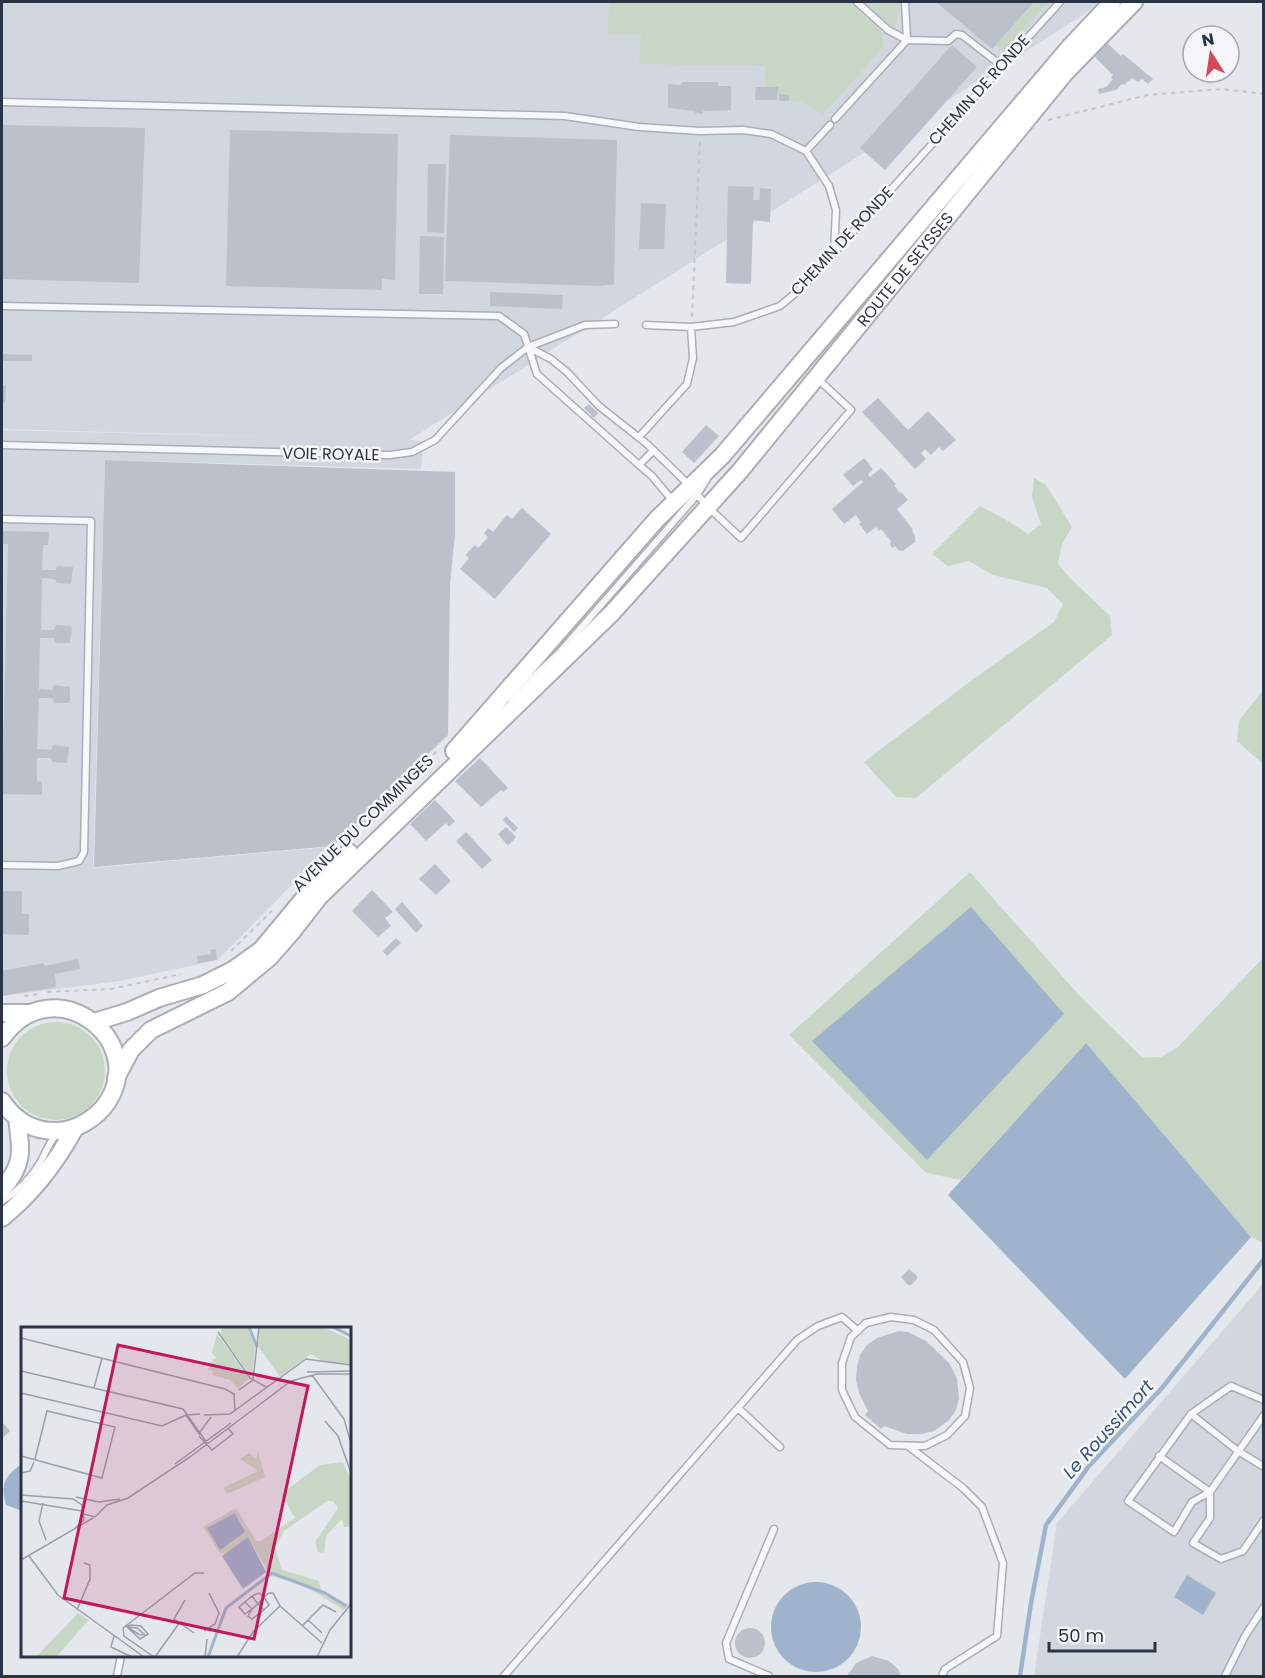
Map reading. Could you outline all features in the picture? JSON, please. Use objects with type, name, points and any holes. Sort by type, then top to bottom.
[{"type":"main road","name":"ROUTE DE SEYSSES","points":[[668,529],[699,496],[722,456],[1069,48],[1113,2]]},
{"type":"main road","name":"ROUTE DE SEYSSES","points":[[668,529],[682,503],[699,496],[740,471],[1065,73],[1134,2]]},
{"type":"main road","name":"AVENUE DU COMMINGES","points":[[94,1022],[128,1012],[159,998],[203,985],[232,970],[261,950],[315,885],[466,739],[668,529]]},
{"type":"main road","name":"AVENUE DU COMMINGES","points":[[67,1129],[87,1122],[106,1103],[131,1050],[151,1030],[228,992],[270,957],[319,897],[612,613],[668,529]]},
{"type":"main road","points":[[2,1013],[29,1013],[58,1008],[77,1012],[94,1022],[107,1038],[112,1047],[116,1078]]},
{"type":"main road","points":[[2,1038],[8,1029],[29,1013]]},
{"type":"main road","points":[[2,1101],[16,1118],[33,1127],[67,1129],[47,1172],[22,1201],[2,1218]]},
{"type":"main road","points":[[2,1189],[14,1176],[18,1166],[20,1155],[16,1118]]},
{"type":"lane","points":[[857,2],[888,30],[907,40],[948,41],[957,34],[962,35],[1002,66]]},
{"type":"lane","points":[[806,151],[907,40],[905,2]]},
{"type":"lane","name":"CHEMIN DE RONDE","points":[[646,325],[691,327],[734,322],[780,306],[805,285],[1060,2]]},
{"type":"lane","points":[[2,102],[565,116],[615,125],[700,131],[743,130],[771,134],[806,151],[829,186],[836,210],[834,252]]},
{"type":"lane","points":[[2,306],[499,316],[524,334],[537,374],[587,420],[682,503],[699,496]]},
{"type":"lane","name":"VOIE ROYALE","points":[[2,445],[390,455],[412,452],[435,440],[501,368],[528,347],[585,325],[615,324]]},
{"type":"lane","points":[[639,437],[687,384],[693,358],[691,327]]},
{"type":"lane","points":[[528,347],[551,359],[567,372],[599,406],[639,437],[741,538],[851,410],[816,378]]},
{"type":"lane","points":[[639,465],[653,451]]},
{"type":"lane","points":[[2,519],[91,521],[84,852],[79,861],[58,866],[2,865]]},
{"type":"lane","points":[[2,1201],[29,1179],[49,1143],[67,1129]]},
{"type":"lane","points":[[504,1677],[797,1340],[818,1326],[842,1317],[858,1331]]},
{"type":"lane","points":[[891,1317],[914,1320],[934,1330],[963,1362],[970,1388],[965,1416],[947,1435],[925,1446],[907,1446],[890,1445],[855,1417],[842,1390],[842,1363],[851,1337],[866,1323],[891,1317]]},
{"type":"lane","points":[[1263,1401],[1231,1386],[1191,1414],[1128,1501],[1174,1532],[1192,1502],[1210,1492],[1263,1415]]},
{"type":"lane","points":[[738,1408],[780,1447]]},
{"type":"lane","points":[[1191,1414],[1238,1451],[1263,1467]]},
{"type":"lane","points":[[907,1446],[963,1488],[982,1507],[1003,1563],[997,1636],[945,1669],[942,1677]]},
{"type":"lane","points":[[1159,1456],[1210,1492]]},
{"type":"lane","points":[[1210,1492],[1210,1518],[1193,1543],[1221,1559],[1243,1551],[1263,1520]]},
{"type":"lane","points":[[769,1677],[729,1659],[726,1643],[774,1529]]},
{"type":"lane","points":[[1225,1677],[1245,1636],[1263,1607]]},
{"type":"lane","points":[[117,1677],[121,1657]]},
{"type":"path","points":[[1039,122],[1147,95],[1222,90],[1263,94]]},
{"type":"path","points":[[691,327],[700,131]]},
{"type":"path","name":"AVENUE DU COMMINGES","points":[[344,841],[444,744]]},
{"type":"path","name":"AVENUE DU COMMINGES","points":[[225,956],[278,905]]},
{"type":"path","points":[[23,997],[56,991],[111,989],[183,974]]},
{"type":"shaded area","points":[[2,2],[1098,2],[1086,13],[409,440],[423,441],[421,469],[105,460],[93,868],[330,847],[218,960],[120,981],[2,996],[2,430],[280,437],[2,429]]},
{"type":"shaded area","points":[[1263,1284],[1263,1676],[1034,1676],[1057,1523]]},
{"type":"green space","points":[[609,2],[853,2],[879,28],[883,48],[823,114],[799,101],[789,101],[789,95],[778,95],[777,87],[766,87],[765,66],[639,64],[641,35],[608,34]]},
{"type":"green space","points":[[862,2],[898,2],[897,23],[893,26],[887,24]]},
{"type":"green space","points":[[1035,2],[1049,2],[1004,52],[996,45]]},
{"type":"green space","points":[[1034,478],[1046,485],[1072,527],[1062,544],[1058,564],[1110,616],[1112,635],[916,798],[896,797],[864,762],[972,680],[1054,622],[1063,604],[1047,588],[993,575],[969,561],[948,566],[932,554],[980,506],[1028,534],[1041,524],[1032,497]]},
{"type":"green space","points":[[1263,690],[1263,764],[1237,741],[1239,721]]},
{"type":"green space","points":[[970,872],[1078,994],[1143,1058],[1161,1057],[1178,1047],[1263,958],[1263,1243],[1251,1237],[1086,1043],[961,1180],[926,1173],[789,1035]]},
{"type":"green space","points":[[56,1022],[75,1026],[90,1037],[101,1052],[105,1071],[101,1090],[90,1105],[75,1116],[56,1120],[37,1116],[22,1105],[11,1090],[7,1071],[11,1052],[22,1037],[37,1026]]},
{"type":"water","points":[[971,907],[1064,1014],[927,1160],[812,1041]]},
{"type":"water","points":[[1086,1043],[1251,1237],[1125,1379],[948,1195]]},
{"type":"water","points":[[21,1465],[21,1511],[6,1505],[4,1486],[11,1472]]},
{"type":"water","points":[[1187,1575],[1216,1593],[1203,1615],[1174,1597]]},
{"type":"water","points":[[816,1582],[833,1586],[848,1595],[857,1610],[861,1627],[857,1644],[848,1659],[833,1668],[816,1672],[799,1668],[784,1659],[775,1644],[771,1627],[775,1610],[784,1595],[799,1586]]},
{"type":"building","points":[[936,2],[1034,2],[992,49]]},
{"type":"building","points":[[1107,43],[1153,79],[1148,84],[1142,79],[1138,82],[1132,78],[1116,90],[1099,94],[1098,89],[1106,87],[1113,79],[1111,78],[1113,75],[1095,57]]},
{"type":"building","points":[[952,45],[977,67],[885,170],[860,148]]},
{"type":"building","points":[[682,82],[718,82],[718,86],[731,86],[731,110],[703,111],[703,114],[668,108],[668,84],[682,85]]},
{"type":"building","points":[[756,87],[778,87],[777,100],[755,100]]},
{"type":"building","points":[[779,94],[789,95],[789,101],[779,101]]},
{"type":"building","points":[[2,125],[145,128],[139,283],[2,279]]},
{"type":"building","points":[[230,130],[398,134],[395,280],[382,279],[382,290],[226,286]]},
{"type":"building","points":[[450,135],[617,140],[614,284],[600,286],[445,281]]},
{"type":"building","points":[[428,164],[446,164],[444,233],[427,232]]},
{"type":"building","points":[[728,186],[754,187],[753,200],[759,200],[760,188],[771,189],[770,222],[753,220],[751,284],[726,283]]},
{"type":"building","points":[[641,203],[666,204],[664,249],[639,249]]},
{"type":"building","points":[[420,236],[444,237],[443,294],[419,294]]},
{"type":"building","points":[[490,292],[563,295],[562,309],[490,306]]},
{"type":"building","points":[[2,354],[32,355],[32,361],[2,361]]},
{"type":"building","points":[[2,386],[6,386],[5,403],[2,403]]},
{"type":"building","points":[[878,398],[908,430],[928,411],[956,440],[943,451],[939,447],[931,455],[925,449],[921,453],[926,459],[915,469],[862,412]]},
{"type":"building","points":[[589,404],[598,413],[594,418],[584,408]]},
{"type":"building","points":[[706,425],[719,436],[694,463],[682,452]]},
{"type":"building","points":[[864,458],[873,469],[868,474],[870,477],[881,468],[908,500],[897,509],[913,530],[915,542],[903,551],[898,550],[895,546],[892,548],[891,541],[881,529],[879,531],[876,527],[867,534],[859,524],[861,522],[856,515],[844,524],[832,509],[863,482],[861,480],[853,486],[843,475]]},
{"type":"building","points":[[105,460],[455,472],[455,533],[450,584],[448,735],[333,846],[94,867]]},
{"type":"building","points":[[522,508],[551,534],[495,599],[460,569],[469,558],[466,555],[469,551],[475,545],[478,548],[488,537],[484,533],[488,528],[493,532],[507,515],[512,519]]},
{"type":"building","points":[[2,531],[49,532],[48,545],[43,545],[42,570],[56,570],[57,566],[73,567],[71,584],[57,583],[55,579],[42,578],[41,630],[54,630],[56,625],[72,627],[70,643],[55,643],[54,638],[40,638],[39,689],[52,690],[54,685],[70,687],[70,702],[68,703],[54,703],[52,698],[39,698],[37,749],[51,750],[53,745],[69,747],[67,763],[52,762],[51,758],[37,758],[37,781],[42,782],[42,795],[2,794],[8,544],[2,544]]},
{"type":"building","points":[[480,758],[508,788],[503,792],[501,790],[481,807],[455,781]]},
{"type":"building","points":[[435,800],[455,821],[449,827],[446,823],[426,841],[410,824]]},
{"type":"building","points":[[506,816],[518,828],[514,832],[503,820]]},
{"type":"building","points":[[506,827],[516,837],[508,846],[498,834]]},
{"type":"building","points":[[466,832],[492,860],[482,869],[456,841]]},
{"type":"building","points":[[435,864],[451,881],[436,895],[419,879]]},
{"type":"building","points":[[372,890],[393,912],[385,918],[391,926],[378,937],[352,911]]},
{"type":"building","points":[[3,891],[22,891],[22,914],[29,914],[29,935],[2,934]]},
{"type":"building","points":[[402,902],[423,926],[416,933],[395,909]]},
{"type":"building","points":[[396,938],[401,943],[387,956],[383,951]]},
{"type":"building","points":[[216,949],[217,960],[198,963],[197,956],[211,954],[210,950]]},
{"type":"building","points":[[78,959],[80,969],[55,974],[56,987],[2,996],[2,971]]},
{"type":"building","points":[[909,1269],[917,1276],[911,1285],[908,1285],[901,1277]]},
{"type":"building","points":[[899,1331],[908,1332],[926,1341],[949,1363],[957,1378],[959,1398],[956,1410],[949,1420],[934,1431],[907,1434],[884,1426],[881,1429],[865,1415],[868,1411],[859,1393],[856,1380],[860,1355],[867,1345],[877,1338]]},
{"type":"building","points":[[2,1422],[10,1431],[2,1439]]},
{"type":"building","points":[[750,1628],[756,1629],[764,1637],[764,1649],[756,1657],[750,1658],[744,1657],[736,1649],[735,1643],[736,1637],[744,1629]]},
{"type":"building","points":[[872,1656],[889,1661],[898,1669],[901,1676],[847,1676],[856,1663]]},
{"type":"waterway","name":"Le Roussimort","points":[[1020,1676],[1046,1525],[1089,1466],[1162,1388],[1264,1259]]}]
